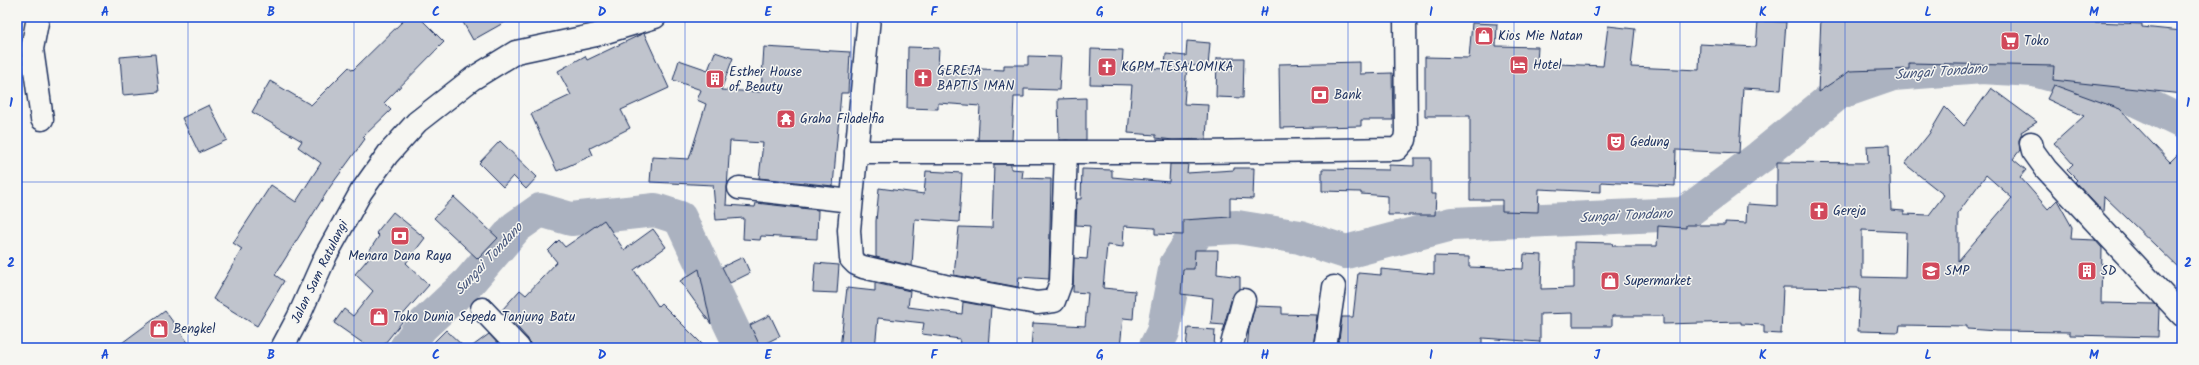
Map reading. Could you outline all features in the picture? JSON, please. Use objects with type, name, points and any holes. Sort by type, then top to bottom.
[{"type":"street","points":[[38,17],[32,50],[42,119]]},
{"type":"street","name":"Jalan Sam Ratulangi","points":[[282,348],[298,318],[326,255],[362,192],[388,154],[417,122],[472,78],[516,52],[596,35],[655,17]]},
{"type":"street","points":[[869,17],[851,201],[849,237],[851,259],[856,264],[892,275],[1037,303],[1047,303],[1054,300],[1061,282],[1066,152]]},
{"type":"street","points":[[856,152],[1397,149],[1405,140],[1406,132],[1405,17]]},
{"type":"street","points":[[2031,143],[2034,152],[2046,169],[2182,315]]},
{"type":"street","points":[[739,188],[851,201]]},
{"type":"street","points":[[1325,348],[1334,287]]},
{"type":"street","points":[[1231,348],[1244,300]]},
{"type":"street","points":[[482,309],[519,348]]},
{"type":"building","points":[[407,17],[419,17],[444,42],[384,103],[391,110],[363,137],[365,139],[330,187],[275,275],[284,281],[257,326],[213,299],[242,249],[233,243],[271,185],[296,202],[321,163],[298,147],[302,141],[252,112],[270,81],[311,105],[349,67],[353,70]]},
{"type":"building","points":[[460,17],[514,17],[473,40]]},
{"type":"building","points":[[1821,17],[2095,17],[2095,22],[2142,24],[2142,27],[2182,31],[2182,94],[2053,80],[2054,66],[1909,63],[1909,69],[1850,71],[1818,92]]},
{"type":"building","points":[[1758,21],[1786,22],[1781,90],[1743,88],[1739,153],[1676,150],[1675,186],[1601,182],[1601,192],[1539,189],[1538,212],[1502,211],[1502,200],[1470,200],[1470,116],[1425,116],[1425,57],[1469,58],[1472,23],[1497,24],[1496,46],[1538,47],[1537,63],[1603,66],[1608,26],[1635,29],[1631,67],[1699,70],[1700,44],[1756,47]]},
{"type":"building","points":[[644,33],[669,88],[621,110],[630,128],[590,148],[593,155],[557,171],[531,114],[571,95],[558,71],[585,56],[587,60]]},
{"type":"building","points":[[1187,41],[1210,43],[1208,67],[1187,65],[1184,104],[1208,105],[1206,139],[1173,140],[1156,138],[1156,135],[1128,133],[1132,85],[1090,84],[1091,49],[1123,50],[1122,66],[1165,69],[1166,54],[1186,56]]},
{"type":"building","points":[[764,47],[850,52],[848,93],[841,93],[833,186],[759,178],[763,143],[730,141],[726,205],[755,207],[756,203],[818,210],[817,239],[761,236],[760,240],[743,239],[744,218],[716,220],[713,185],[650,182],[652,157],[689,159],[706,104],[697,100],[701,90],[673,80],[679,60],[708,70],[715,52],[733,58],[721,90],[761,92]]},
{"type":"building","points":[[908,47],[939,48],[938,67],[1004,70],[1004,65],[1028,65],[1028,56],[1061,57],[1059,90],[1024,89],[1024,97],[1014,97],[1012,140],[978,140],[980,106],[938,103],[938,109],[907,108]]},
{"type":"building","points":[[155,54],[159,92],[123,95],[120,57]]},
{"type":"building","points":[[1217,58],[1244,58],[1243,98],[1216,97]]},
{"type":"building","name":"Bank","points":[[1360,62],[1360,74],[1392,73],[1393,120],[1361,120],[1361,126],[1280,128],[1279,64]]},
{"type":"building","points":[[2054,85],[2120,109],[2170,162],[2182,150],[2182,271],[2104,196],[2103,212],[2075,182],[2077,180],[2067,170],[2073,164],[2054,143],[2084,116],[2047,99]]},
{"type":"building","points":[[1991,88],[2037,122],[2021,132],[2022,134],[2019,140],[2020,150],[2013,159],[2026,170],[2020,177],[2048,209],[2057,200],[2072,227],[2071,239],[2095,240],[2102,248],[2101,303],[2155,304],[2159,308],[2158,337],[2070,335],[2070,332],[1997,331],[1967,329],[1967,326],[1900,325],[1899,332],[1858,331],[1860,288],[1783,287],[1781,334],[1764,333],[1764,325],[1741,324],[1741,322],[1663,324],[1663,316],[1612,316],[1612,326],[1573,326],[1573,313],[1540,314],[1540,342],[1482,338],[1482,348],[1338,348],[1342,317],[1353,317],[1358,273],[1381,275],[1381,269],[1434,274],[1434,256],[1469,257],[1469,267],[1523,269],[1524,254],[1542,255],[1541,289],[1574,288],[1574,242],[1612,243],[1613,246],[1657,246],[1658,226],[1686,228],[1686,225],[1725,225],[1725,222],[1746,223],[1747,204],[1777,206],[1777,162],[1868,163],[1867,146],[1889,145],[1891,210],[1904,211],[1904,214],[1929,215],[1944,195],[1905,164],[1929,134],[1945,107],[1964,126]],"holes":[[[1986,175],[2012,198],[1958,261],[1958,213]],[[1862,230],[1906,232],[1905,278],[1862,277]]]},
{"type":"building","points":[[1086,98],[1086,140],[1059,140],[1058,99]]},
{"type":"building","points":[[209,105],[227,140],[199,153],[182,118]]},
{"type":"building","points":[[500,141],[537,177],[526,189],[513,176],[503,187],[479,163]]},
{"type":"building","points":[[1414,158],[1431,158],[1431,194],[1436,194],[1435,215],[1388,215],[1388,196],[1361,194],[1361,192],[1322,191],[1322,169],[1389,170],[1389,165],[1414,166]]},
{"type":"building","points":[[994,164],[1011,164],[1011,169],[1023,170],[1022,178],[1051,179],[1049,279],[1019,277],[1018,287],[954,275],[959,227],[992,228]]},
{"type":"building","points":[[1170,164],[1188,164],[1187,173],[1234,170],[1234,168],[1254,168],[1253,199],[1230,198],[1230,217],[1183,220],[1183,235],[1155,234],[1155,228],[1124,226],[1123,247],[1107,245],[1103,288],[1135,291],[1133,319],[1123,318],[1120,348],[1031,348],[1033,323],[1085,326],[1088,293],[1073,292],[1074,258],[1087,259],[1090,226],[1076,225],[1077,199],[1081,199],[1082,169],[1112,170],[1112,177],[1169,182]]},
{"type":"building","points":[[926,171],[962,173],[959,222],[915,219],[912,266],[876,257],[876,221],[879,188],[924,194]]},
{"type":"building","points":[[454,197],[498,238],[478,259],[434,218]]},
{"type":"building","points":[[393,212],[425,238],[406,263],[429,285],[399,319],[402,322],[381,348],[370,348],[334,323],[344,309],[353,316],[373,291],[355,274],[373,253],[369,251],[379,236],[376,233]]},
{"type":"building","points":[[604,220],[624,250],[653,229],[666,247],[634,270],[658,306],[661,303],[706,348],[531,348],[528,339],[502,310],[520,290],[526,295],[557,262],[548,251],[559,240],[565,247]]},
{"type":"building","points":[[1195,250],[1218,250],[1217,274],[1240,277],[1240,289],[1232,297],[1224,325],[1211,324],[1213,298],[1181,294],[1183,269],[1194,269]]},
{"type":"building","points":[[743,257],[750,273],[730,283],[722,267]]},
{"type":"building","points":[[815,263],[839,265],[837,293],[813,292]]},
{"type":"building","points":[[699,269],[711,324],[680,281]]},
{"type":"building","points":[[875,283],[910,291],[908,307],[962,314],[963,302],[991,307],[988,348],[959,348],[960,339],[922,334],[924,323],[878,318],[875,348],[840,348],[847,288],[875,291]]},
{"type":"building","points":[[1255,306],[1282,307],[1282,314],[1317,315],[1313,348],[1247,348],[1249,329]]},
{"type":"building","name":"Bengkel","points":[[165,311],[192,348],[115,348]]},
{"type":"building","points":[[770,315],[780,336],[760,346],[750,325]]},
{"type":"building","points":[[1188,328],[1215,330],[1214,348],[1186,348]]},
{"type":"building","points":[[446,330],[465,348],[428,348]]},
{"type":"building","points":[[489,334],[502,348],[470,348]]},
{"type":"waterway","name":"Sungai Tondano","points":[[1155,348],[1163,332],[1176,265],[1199,229],[1237,227],[1300,237],[1346,252],[1452,224],[1684,214],[1760,157],[1838,93],[1893,74],[1982,67],[2034,70],[2130,97],[2182,122]]},
{"type":"waterway","name":"Sungai Tondano","points":[[406,348],[421,327],[468,283],[516,227],[540,210],[571,219],[655,210],[680,218],[735,334],[749,348]]},
{"type":"place","name":"Kios Mie Natan","points":[[1484,36]]},
{"type":"place","name":"Toko","points":[[2010,41]]},
{"type":"place","name":"Hotel","points":[[1519,65]]},
{"type":"place","name":"KGPM TESALOMIKA","points":[[1107,67]]},
{"type":"place","name":"GEREJA BAPTIS IMAN","points":[[923,78]]},
{"type":"place","name":"Esther House of Beauty","points":[[715,79]]},
{"type":"place","name":"Bank","points":[[1320,95]]},
{"type":"place","name":"Graha Filadelfia","points":[[786,119]]},
{"type":"place","name":"Gedung","points":[[1616,142]]},
{"type":"place","name":"Gereja","points":[[1819,211]]},
{"type":"place","name":"Menara Dana Raya","points":[[400,236]]},
{"type":"place","name":"SMP","points":[[1931,271]]},
{"type":"place","name":"SD","points":[[2087,271]]},
{"type":"place","name":"Supermarket","points":[[1610,281]]},
{"type":"place","name":"Toko Dunia Sepeda Tanjung Batu","points":[[379,317]]},
{"type":"place","name":"Bengkel","points":[[159,329]]}]
